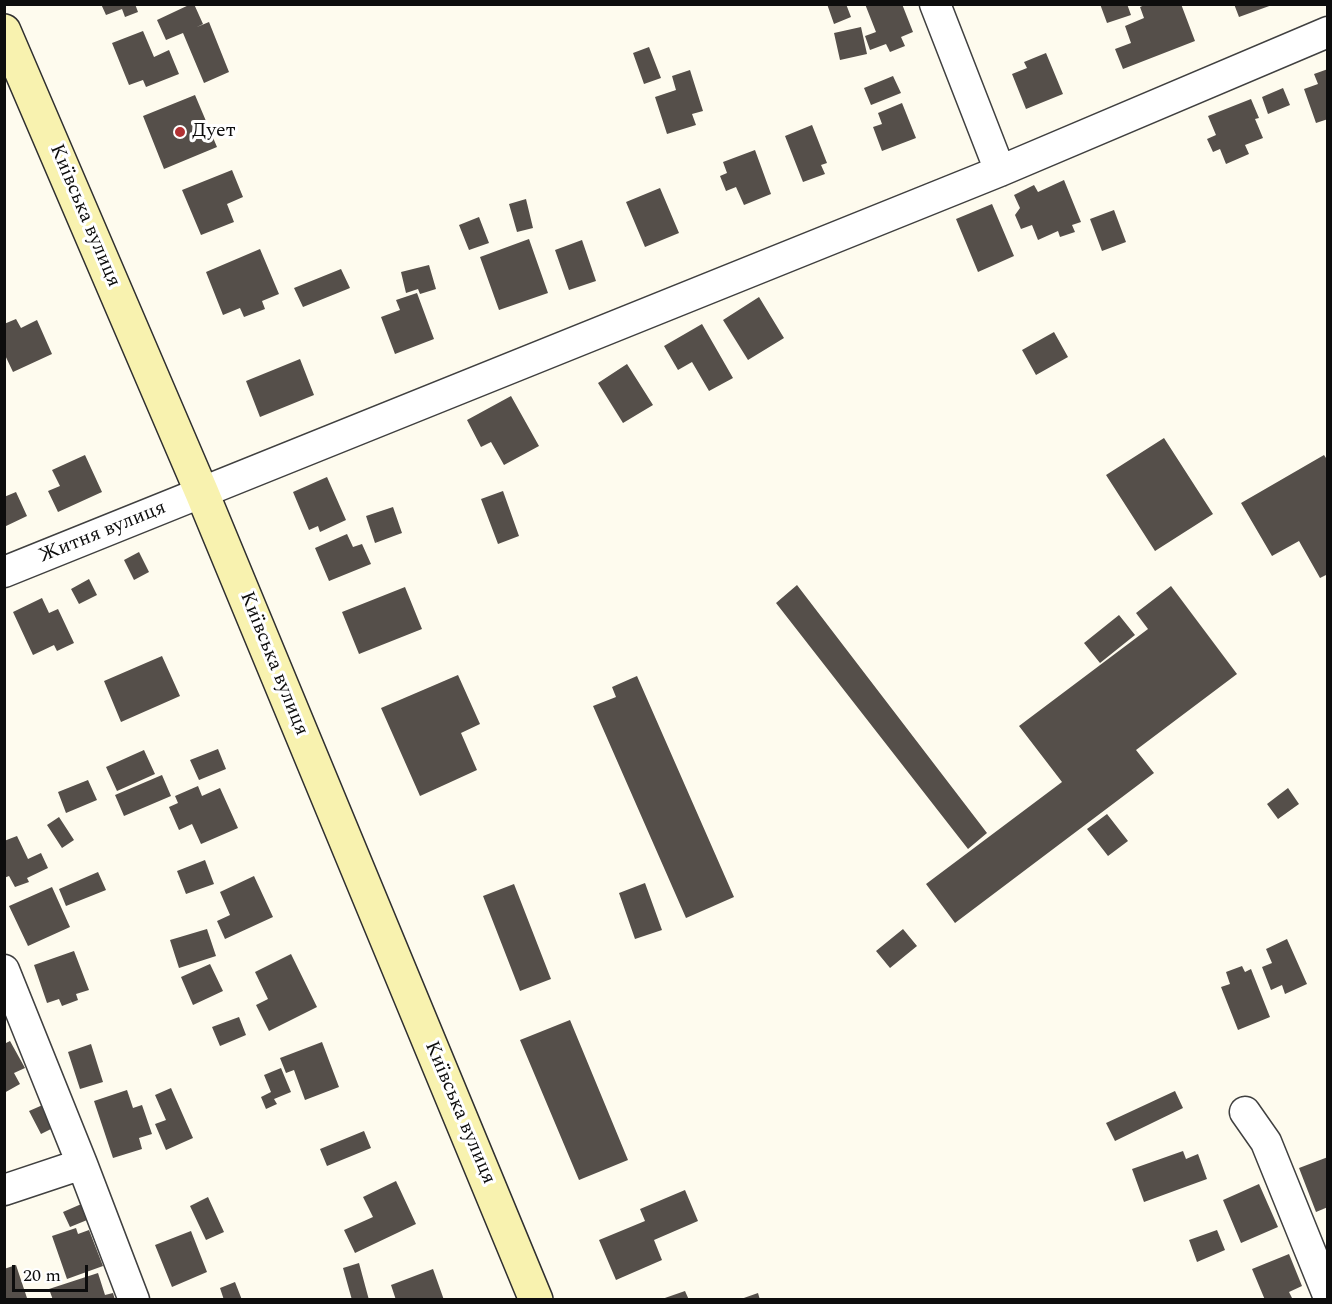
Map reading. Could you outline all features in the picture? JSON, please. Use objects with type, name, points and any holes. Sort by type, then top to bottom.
[{"type":"street","points":[[935,4],[1000,171]]},
{"type":"street","name":"Київська вулиця","points":[[4,30],[202,493],[536,1299]]},
{"type":"street","name":"Житня вулиця","points":[[4,572],[1000,171],[1328,32]]},
{"type":"street","points":[[4,970],[134,1299]]},
{"type":"street","points":[[1245,1112],[1266,1142],[1328,1295]]},
{"type":"street","points":[[4,1190],[82,1164]]},
{"type":"building","points":[[101,4],[135,4],[138,12],[125,17],[122,9],[106,15]]},
{"type":"building","points":[[194,4],[203,24],[197,27],[209,22],[229,72],[204,83],[183,33],[166,40],[157,20]]},
{"type":"building","points":[[827,4],[846,4],[851,17],[834,24]]},
{"type":"building","points":[[865,4],[902,4],[913,32],[901,37],[905,46],[890,52],[886,44],[870,50],[865,36],[876,32]]},
{"type":"building","points":[[1100,4],[1127,4],[1131,15],[1107,23]]},
{"type":"building","points":[[1147,4],[1181,4],[1195,41],[1123,69],[1115,49],[1131,43],[1125,26],[1144,18],[1140,7]]},
{"type":"building","points":[[1234,4],[1272,4],[1272,5],[1239,17]]},
{"type":"building","points":[[861,27],[867,54],[840,60],[834,33]]},
{"type":"building","points":[[143,31],[154,57],[169,50],[179,74],[146,87],[143,80],[129,85],[112,43]]},
{"type":"building","points":[[649,47],[661,78],[644,84],[633,53]]},
{"type":"building","points":[[1046,53],[1063,94],[1026,109],[1012,74],[1027,68],[1024,62]]},
{"type":"building","points":[[1328,69],[1328,119],[1316,123],[1304,89],[1318,84],[1314,74]]},
{"type":"building","points":[[690,70],[703,111],[692,114],[696,125],[667,134],[655,97],[676,90],[672,76]]},
{"type":"building","points":[[893,76],[901,93],[871,105],[864,88]]},
{"type":"building","points":[[1283,88],[1290,105],[1268,114],[1262,97]]},
{"type":"building","name":"Дует","points":[[195,95],[217,147],[164,169],[143,116]]},
{"type":"building","points":[[1251,99],[1259,118],[1255,119],[1263,138],[1245,145],[1249,154],[1226,164],[1220,149],[1213,152],[1207,139],[1216,135],[1208,116]]},
{"type":"building","points":[[902,103],[916,138],[882,151],[873,127],[882,124],[878,113]]},
{"type":"building","points":[[812,125],[827,163],[821,165],[825,174],[803,182],[785,136]]},
{"type":"building","points":[[755,150],[771,194],[744,205],[736,187],[726,191],[720,176],[727,173],[723,162]]},
{"type":"building","points":[[232,170],[243,197],[227,204],[234,222],[201,235],[182,190]]},
{"type":"building","points":[[1064,180],[1081,222],[1072,225],[1075,232],[1060,237],[1058,231],[1038,240],[1032,225],[1021,229],[1015,215],[1020,208],[1014,195],[1034,185],[1038,192]]},
{"type":"building","points":[[660,188],[679,233],[645,247],[626,202]]},
{"type":"building","points":[[526,199],[533,228],[517,232],[509,204]]},
{"type":"building","points":[[992,204],[1014,256],[978,272],[956,219]]},
{"type":"building","points":[[1114,210],[1126,242],[1102,251],[1090,219]]},
{"type":"building","points":[[479,217],[489,243],[469,250],[459,225]]},
{"type":"building","points":[[529,239],[548,293],[499,310],[480,257]]},
{"type":"building","points":[[582,240],[596,281],[569,290],[555,250]]},
{"type":"building","points":[[260,249],[279,294],[262,301],[265,309],[244,317],[240,308],[223,315],[206,272]]},
{"type":"building","points":[[429,265],[436,289],[420,294],[418,289],[406,293],[401,272]]},
{"type":"building","points":[[341,269],[350,288],[303,307],[294,288]]},
{"type":"building","points":[[417,293],[434,339],[395,354],[381,317],[400,310],[396,300]]},
{"type":"building","points":[[759,297],[784,338],[748,360],[723,320]]},
{"type":"building","points":[[16,319],[21,328],[37,320],[52,354],[13,372],[4,353],[4,324]]},
{"type":"building","points":[[702,324],[733,378],[709,391],[692,362],[678,370],[664,346]]},
{"type":"building","points":[[1054,332],[1068,357],[1036,375],[1022,350]]},
{"type":"building","points":[[300,359],[314,395],[260,417],[246,381]]},
{"type":"building","points":[[627,364],[653,405],[623,423],[598,383]]},
{"type":"building","points":[[511,396],[539,446],[504,465],[491,442],[481,447],[467,420]]},
{"type":"building","points":[[1164,438],[1213,514],[1155,551],[1106,475]]},
{"type":"building","points":[[85,455],[102,492],[58,512],[48,491],[60,486],[52,470]]},
{"type":"building","points":[[1324,455],[1328,461],[1328,574],[1320,578],[1299,541],[1272,556],[1241,503]]},
{"type":"building","points":[[327,477],[346,520],[320,532],[318,526],[309,530],[293,492]]},
{"type":"building","points":[[503,491],[519,536],[498,544],[481,499]]},
{"type":"building","points":[[16,492],[27,516],[4,527],[4,497]]},
{"type":"building","points":[[393,507],[402,533],[375,543],[366,516]]},
{"type":"building","points":[[347,534],[353,547],[362,544],[371,564],[329,581],[315,548]]},
{"type":"building","points":[[139,552],[149,572],[134,580],[124,560]]},
{"type":"building","points":[[89,579],[97,595],[79,604],[71,589]]},
{"type":"building","points":[[797,585],[987,833],[968,849],[776,603]]},
{"type":"building","points":[[1171,586],[1237,674],[1136,750],[1154,773],[955,923],[926,884],[1062,782],[1019,726],[1148,629],[1136,613]]},
{"type":"building","points":[[405,587],[422,629],[359,654],[342,612]]},
{"type":"building","points":[[42,598],[49,613],[58,609],[74,643],[57,651],[54,645],[33,655],[13,612]]},
{"type":"building","points":[[1119,615],[1135,635],[1100,663],[1084,643]]},
{"type":"building","points":[[162,656],[180,696],[121,722],[104,681]]},
{"type":"building","points":[[458,675],[480,724],[461,733],[477,770],[420,796],[381,708]]},
{"type":"building","points":[[637,676],[734,897],[686,918],[593,706],[616,697],[612,687]]},
{"type":"building","points":[[218,749],[226,769],[199,780],[190,760]]},
{"type":"building","points":[[144,750],[155,774],[117,791],[106,767]]},
{"type":"building","points":[[162,775],[171,796],[124,816],[115,795]]},
{"type":"building","points":[[88,780],[97,800],[66,813],[58,792]]},
{"type":"building","points":[[198,786],[202,796],[220,788],[238,828],[201,844],[192,824],[179,830],[169,807],[178,803],[175,796]]},
{"type":"building","points":[[1288,788],[1299,804],[1278,819],[1267,804]]},
{"type":"building","points":[[1107,814],[1128,841],[1108,856],[1087,829]]},
{"type":"building","points":[[59,817],[74,840],[62,848],[47,825]]},
{"type":"building","points":[[17,836],[28,859],[41,853],[48,868],[27,878],[29,882],[15,887],[9,876],[4,878],[4,841]]},
{"type":"building","points":[[205,860],[214,884],[186,894],[177,871]]},
{"type":"building","points":[[98,872],[106,890],[66,906],[59,889]]},
{"type":"building","points":[[254,876],[273,917],[225,939],[217,921],[230,915],[220,892]]},
{"type":"building","points":[[645,883],[662,930],[635,939],[619,893]]},
{"type":"building","points":[[514,884],[551,979],[520,991],[483,896]]},
{"type":"building","points":[[52,887],[70,927],[28,946],[9,906]]},
{"type":"building","points":[[207,929],[216,956],[179,968],[170,940]]},
{"type":"building","points":[[903,929],[917,946],[890,968],[876,951]]},
{"type":"building","points":[[1287,939],[1307,984],[1285,994],[1282,985],[1271,990],[1262,967],[1272,963],[1266,949]]},
{"type":"building","points":[[74,951],[89,990],[76,994],[78,1000],[62,1006],[59,999],[47,1003],[34,965]]},
{"type":"building","points":[[291,954],[317,1007],[269,1031],[256,1005],[268,999],[255,972]]},
{"type":"building","points":[[210,964],[223,991],[193,1005],[181,977]]},
{"type":"building","points":[[1242,966],[1245,972],[1251,969],[1270,1017],[1238,1030],[1221,987],[1230,984],[1226,972]]},
{"type":"building","points":[[239,1017],[246,1035],[220,1046],[212,1027]]},
{"type":"building","points":[[570,1020],[628,1160],[579,1180],[520,1040]]},
{"type":"building","points":[[10,1041],[25,1068],[14,1073],[20,1084],[4,1093],[4,1044]]},
{"type":"building","points":[[322,1042],[339,1087],[305,1100],[294,1070],[286,1073],[280,1058]]},
{"type":"building","points":[[91,1044],[103,1082],[80,1089],[68,1052]]},
{"type":"building","points":[[281,1068],[291,1092],[274,1099],[277,1104],[266,1109],[261,1097],[271,1092],[264,1075]]},
{"type":"building","points":[[171,1088],[193,1138],[166,1150],[155,1124],[166,1120],[155,1095]]},
{"type":"building","points":[[127,1090],[133,1108],[142,1105],[152,1134],[139,1138],[142,1149],[113,1158],[94,1101]]},
{"type":"building","points":[[1175,1091],[1183,1108],[1115,1141],[1106,1123]]},
{"type":"building","points":[[45,1104],[57,1126],[41,1134],[29,1111]]},
{"type":"building","points":[[364,1131],[371,1148],[327,1166],[320,1149]]},
{"type":"building","points":[[1183,1151],[1186,1159],[1198,1154],[1207,1179],[1144,1202],[1132,1169]]},
{"type":"building","points":[[1328,1157],[1328,1207],[1316,1212],[1299,1168]]},
{"type":"building","points":[[396,1181],[416,1224],[355,1253],[344,1230],[373,1217],[363,1197]]},
{"type":"building","points":[[1259,1184],[1278,1227],[1241,1243],[1223,1200]]},
{"type":"building","points":[[685,1190],[698,1221],[654,1240],[662,1260],[616,1280],[599,1240],[645,1221],[640,1209]]},
{"type":"building","points":[[208,1197],[224,1232],[206,1240],[190,1206]]},
{"type":"building","points":[[86,1202],[92,1218],[70,1227],[63,1212]]},
{"type":"building","points":[[76,1228],[78,1234],[89,1230],[103,1266],[67,1279],[52,1236]]},
{"type":"building","points":[[1217,1230],[1225,1250],[1197,1262],[1189,1240]]},
{"type":"building","points":[[191,1231],[207,1272],[172,1287],[155,1245]]},
{"type":"building","points":[[1289,1254],[1302,1286],[1289,1292],[1293,1300],[1265,1300],[1252,1269]]},
{"type":"building","points":[[359,1263],[369,1300],[352,1300],[343,1268]]},
{"type":"building","points":[[16,1265],[27,1298],[4,1300],[4,1269]]},
{"type":"building","points":[[433,1269],[444,1300],[396,1300],[391,1285]]},
{"type":"building","points":[[98,1273],[105,1295],[113,1293],[115,1300],[53,1300],[49,1289]]},
{"type":"building","points":[[235,1282],[242,1300],[224,1300],[220,1288]]},
{"type":"building","points":[[685,1291],[689,1300],[662,1300],[662,1299]]},
{"type":"building","points":[[758,1293],[760,1300],[741,1300],[741,1299]]},
{"type":"place","name":"Дует","points":[[180,132]]}]
